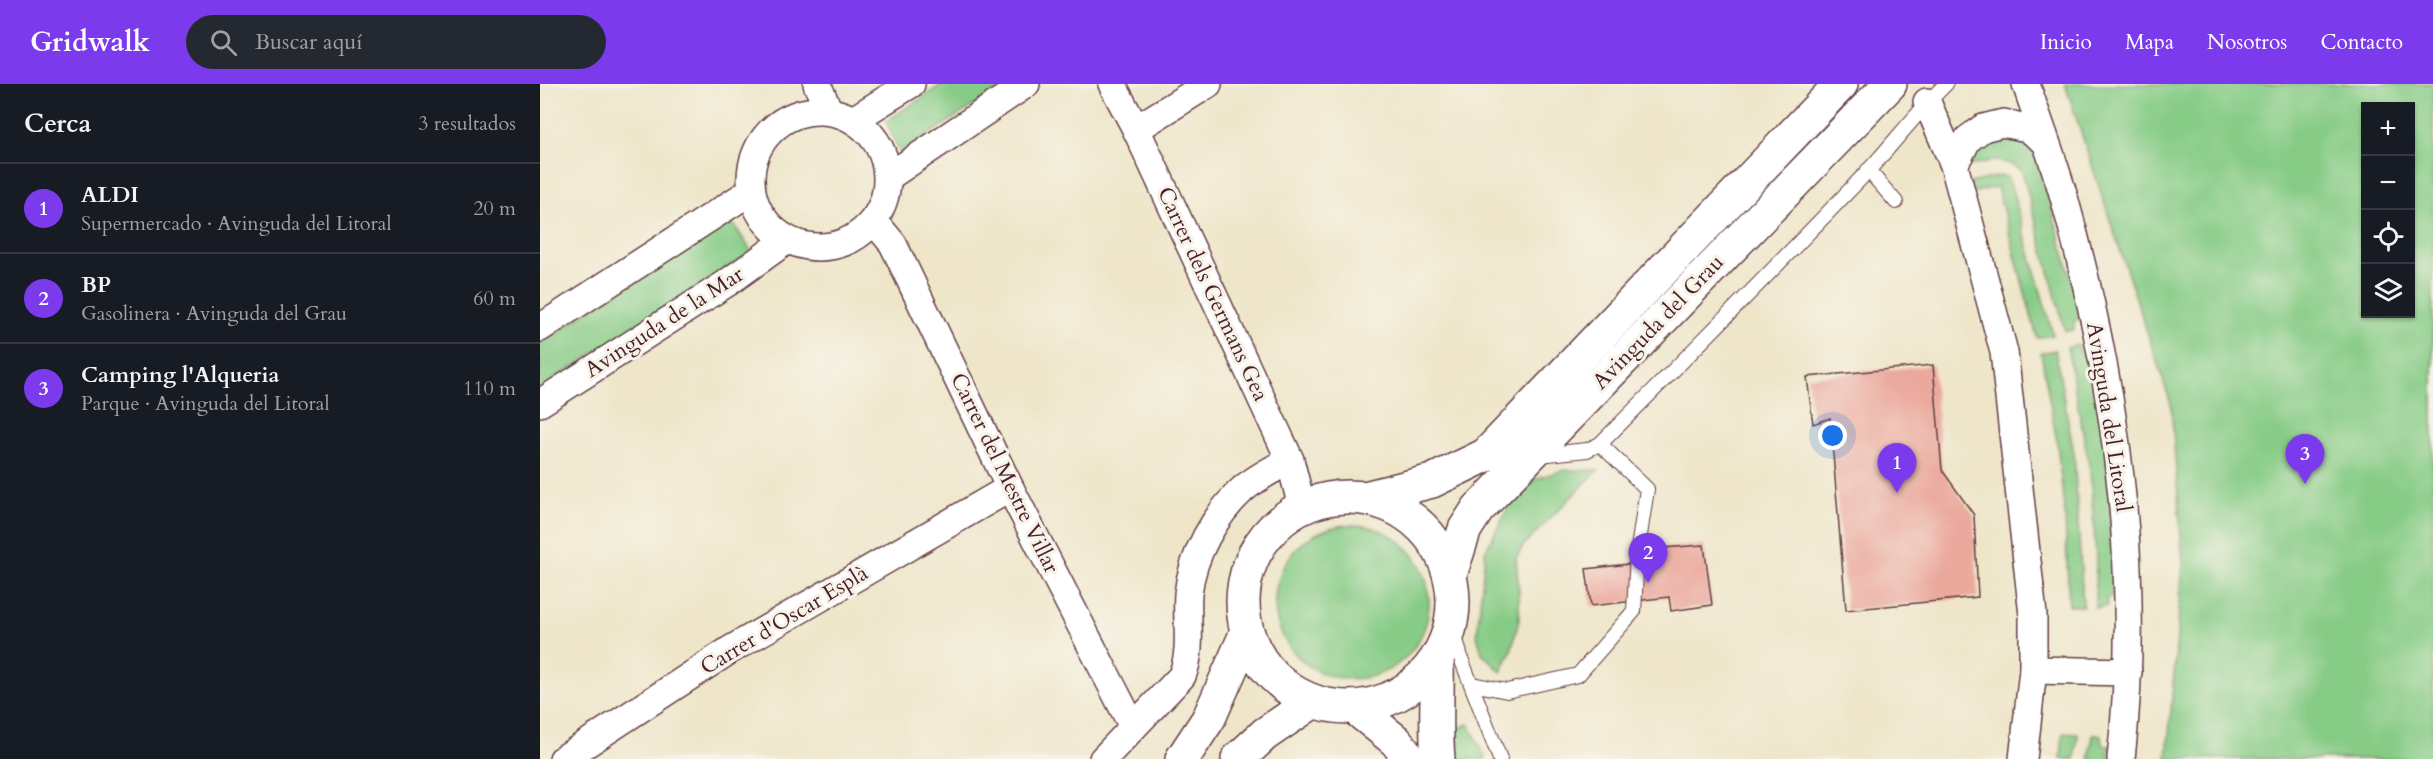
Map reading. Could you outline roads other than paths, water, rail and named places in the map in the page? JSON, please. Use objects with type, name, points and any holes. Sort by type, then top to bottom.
[{"type":"main road","name":"Avinguda del Grau","points":[[1365,498],[1432,481],[1486,455],[1841,84]]},
{"type":"main road","name":"Avinguda del Grau","points":[[1450,575],[1465,529],[1474,516],[1890,84]]},
{"type":"main road","points":[[1437,662],[1410,688],[1384,702],[1355,708],[1333,707],[1312,702],[1283,686],[1261,662],[1247,632],[1242,603],[1246,573],[1258,546],[1278,524],[1302,507],[1333,498],[1365,498],[1394,507],[1419,525],[1438,548],[1450,575],[1454,600],[1452,625],[1437,662],[1438,697],[1435,724],[1438,759]]},
{"type":"main road","points":[[1182,759],[1209,718],[1247,632]]},
{"type":"main road","points":[[1238,759],[1265,734],[1312,702]]},
{"type":"main road","points":[[1355,708],[1396,741],[1410,759]]},
{"type":"street","points":[[817,84],[828,109]]},
{"type":"street","points":[[853,120],[911,84]]},
{"type":"street","points":[[888,177],[1026,84]]},
{"type":"street","name":"Carrer dels Germans Gea","points":[[1112,84],[1136,129],[1290,460],[1302,507]]},
{"type":"street","points":[[1136,129],[1208,84]]},
{"type":"street","name":"Avinguda del Litoral","points":[[2026,84],[2065,200],[2098,336],[2109,393],[2126,523],[2130,615],[2121,759]]},
{"type":"street","points":[[1936,93],[2004,352],[2033,615],[2032,670],[2023,759]]},
{"type":"street","points":[[828,109],[853,120],[867,130],[878,143],[885,159],[888,177],[882,208],[874,221],[860,235],[843,244],[824,248],[804,246],[787,240],[773,231],[763,219],[751,191],[751,170],[756,150],[768,132],[785,119],[804,112],[828,109]]},
{"type":"street","points":[[1954,165],[1968,139],[1983,128],[2003,123],[2027,128],[2045,141]]},
{"type":"street","points":[[540,328],[751,191]]},
{"type":"street","name":"Carrer del Mestre Villar","points":[[874,221],[893,244],[1010,488],[1133,727]]},
{"type":"street","name":"Avinguda de la Mar","points":[[540,403],[727,283],[787,240]]},
{"type":"street","points":[[1103,759],[1174,686],[1186,667],[1190,643],[1188,593],[1197,558],[1208,534],[1231,502],[1244,489],[1290,460]]},
{"type":"street","name":"Carrer d'Oscar Esplà","points":[[563,759],[730,650],[1010,488]]},
{"type":"street","points":[[2032,670],[2128,672]]},
{"type":"lane","points":[[1530,456],[1587,450],[1600,444],[1724,321],[1868,170],[1936,93]]},
{"type":"lane","points":[[1868,170],[1896,202]]},
{"type":"lane","points":[[1472,684],[1507,691],[1578,675],[1634,611],[1636,555],[1647,489],[1600,444]]},
{"type":"lane","points":[[1452,625],[1500,759]]},
{"type":"place","name":"Camping l'Alqueria","points":[[2305,484]]},
{"type":"place","name":"ALDI","points":[[1897,493]]},
{"type":"place","name":"BP","points":[[1648,583]]}]
